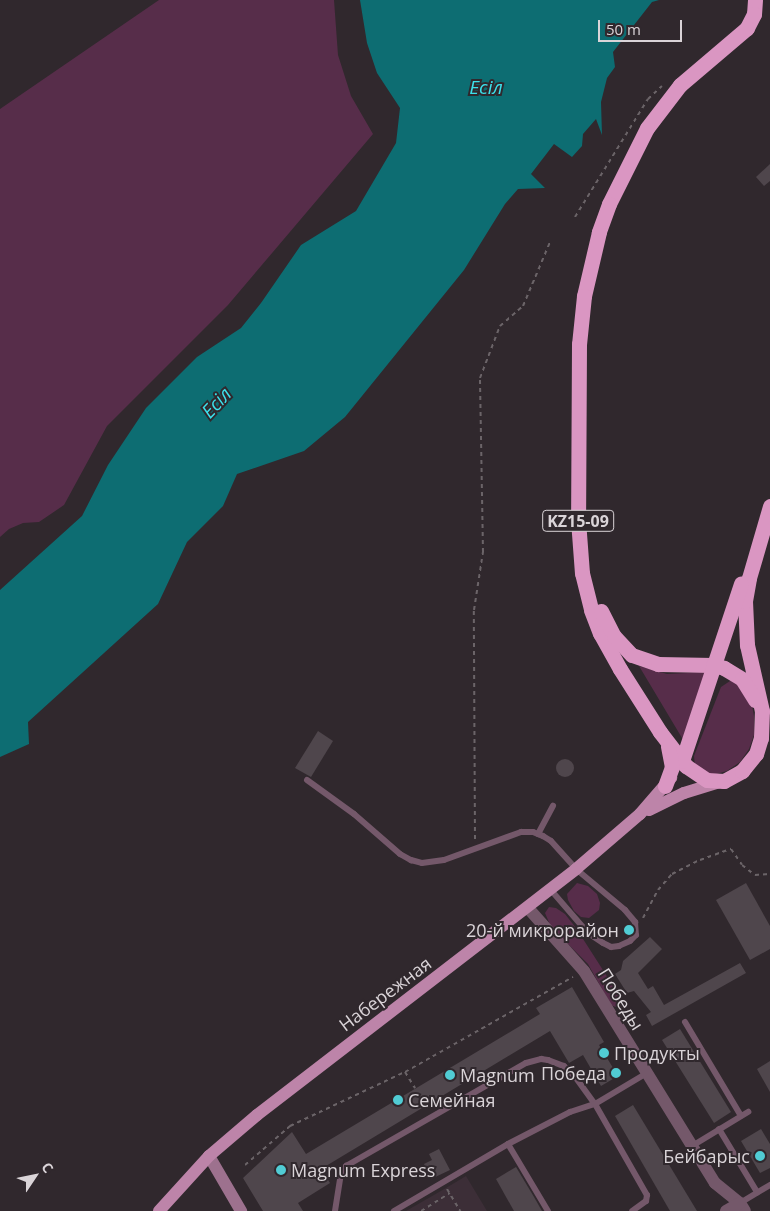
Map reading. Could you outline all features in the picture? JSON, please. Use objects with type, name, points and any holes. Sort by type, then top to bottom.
[{"type":"highway","name":"KZ15-09","points":[[724,781],[703,779],[682,761],[660,732],[600,634],[591,610],[582,573],[578,520],[579,344],[584,296],[593,254],[609,204],[648,128],[680,85],[747,28],[754,14],[755,0]]},
{"type":"highway","name":"KZ15-09","points":[[593,254],[584,322],[583,382],[592,560],[602,614],[618,641],[636,658],[658,664],[713,665]]},
{"type":"highway","points":[[682,761],[713,665],[769,508]]},
{"type":"highway","points":[[724,781],[742,771],[756,754],[761,738],[763,719],[747,645],[745,600],[749,578],[769,508]]},
{"type":"highway","points":[[713,665],[729,670],[742,679],[753,694],[763,719]]},
{"type":"highway","points":[[702,699],[710,686],[719,679],[731,676],[742,679]]},
{"type":"highway","points":[[660,732],[672,760],[666,786]]},
{"type":"main road","name":"Набережная","points":[[159,1211],[209,1156],[331,1057],[528,908],[640,814],[666,786],[682,761]]},
{"type":"main road","name":"Набережная","points":[[640,814],[684,793],[724,781]]},
{"type":"main road","points":[[209,1156],[241,1211]]},
{"type":"street","name":"Победы","points":[[528,908],[584,971],[714,1183],[742,1207]]},
{"type":"street","points":[[726,1211],[742,1207]]},
{"type":"lane","points":[[307,780],[411,860],[433,863],[521,832],[538,834],[551,842],[576,869],[626,910],[635,922],[637,929],[630,941],[611,947],[588,933],[550,889]]},
{"type":"lane","points":[[538,834],[553,806]]},
{"type":"lane","points":[[685,1022],[741,1116]]},
{"type":"lane","points":[[335,1211],[341,1173],[346,1166],[534,1060],[548,1060],[564,1066],[595,1104],[647,1195],[644,1204],[632,1211]]},
{"type":"lane","points":[[394,1211],[508,1144],[570,1112],[595,1104],[647,1073]]},
{"type":"lane","points":[[691,1147],[748,1112]]},
{"type":"lane","points":[[719,1129],[757,1192]]},
{"type":"lane","points":[[508,1144],[548,1211]]},
{"type":"lane","points":[[742,1207],[757,1192],[770,1185]]},
{"type":"path","points":[[575,217],[648,99],[662,86]]},
{"type":"path","points":[[475,849],[474,610],[483,552],[480,378],[500,326],[523,306],[550,242]]},
{"type":"path","points":[[637,929],[658,890],[672,874],[700,860],[731,849],[742,865],[755,875],[770,874]]},
{"type":"path","points":[[245,1164],[290,1126],[405,1072],[584,971]]},
{"type":"path","points":[[405,1072],[415,1088]]},
{"type":"path","points":[[444,1182],[460,1211]]},
{"type":"path","points":[[421,1211],[450,1193]]},
{"type":"shaded area","points":[[159,0],[334,0],[338,55],[351,96],[373,134],[228,305],[107,426],[64,505],[39,522],[23,523],[9,529],[0,537],[0,109]]},
{"type":"shaded area","points":[[639,666],[667,674],[708,672],[685,743]]},
{"type":"shaded area","points":[[733,679],[751,700],[754,716],[754,735],[749,749],[740,762],[727,771],[713,775],[695,766],[694,756],[721,687]]},
{"type":"shaded area","points":[[577,883],[588,886],[597,894],[600,903],[599,910],[589,918],[581,917],[574,911],[568,900],[567,894]]},
{"type":"shaded area","points":[[549,907],[556,908],[565,914],[576,928],[626,1006],[618,1008],[611,1005],[588,964],[551,927],[545,913]]},
{"type":"shaded area","points":[[466,1176],[487,1211],[406,1211],[446,1188]]},
{"type":"water","name":"Есіл","points":[[360,0],[659,0],[652,2],[613,52],[615,67],[607,78],[601,102],[602,135],[596,119],[583,134],[582,146],[572,157],[554,144],[531,174],[545,188],[518,189],[505,204],[464,270],[345,417],[304,451],[237,474],[223,506],[187,542],[158,604],[28,722],[29,744],[0,757],[0,590],[82,516],[108,465],[146,408],[197,357],[241,328],[261,303],[301,245],[356,211],[396,143],[400,108],[377,73],[367,43]]},
{"type":"building","points":[[770,164],[770,181],[764,186],[756,177]]},
{"type":"building","points":[[318,731],[333,741],[311,777],[295,768]]},
{"type":"building","points":[[561,759],[569,759],[574,764],[572,775],[561,777],[556,772],[556,764]]},
{"type":"building","points":[[746,883],[770,926],[770,949],[750,960],[716,900]]},
{"type":"building","points":[[650,937],[662,949],[638,973],[648,989],[653,986],[664,1005],[740,963],[746,973],[652,1026],[646,1015],[651,1012],[634,991],[627,993],[615,974],[621,970],[623,961]]},
{"type":"building","points":[[572,987],[604,1042],[599,1045],[618,1076],[601,1086],[583,1055],[569,1063],[550,1031],[321,1169],[330,1183],[298,1203],[303,1211],[263,1211],[243,1178],[292,1132],[306,1154],[540,1014],[536,1008]]},
{"type":"building","points":[[680,1029],[731,1112],[714,1123],[662,1040]]},
{"type":"building","points":[[770,1061],[770,1092],[757,1069]]},
{"type":"building","points":[[633,1105],[697,1211],[670,1211],[615,1116]]},
{"type":"building","name":"Бейбарыс","points":[[761,1129],[770,1144],[770,1168],[760,1173],[741,1141]]},
{"type":"building","points":[[439,1149],[450,1170],[431,1179],[424,1164],[432,1160],[429,1154]]},
{"type":"building","points":[[516,1167],[542,1211],[514,1211],[496,1179]]},
{"type":"place","name":"20-й микрорайон","points":[[629,930]]},
{"type":"place","name":"Продукты","points":[[604,1053]]},
{"type":"place","name":"Победа","points":[[616,1073]]},
{"type":"place","name":"Magnum","points":[[450,1075]]},
{"type":"place","name":"Семейная","points":[[398,1100]]},
{"type":"place","name":"Бейбарыс","points":[[760,1156]]},
{"type":"place","name":"Magnum Express","points":[[281,1170]]}]
